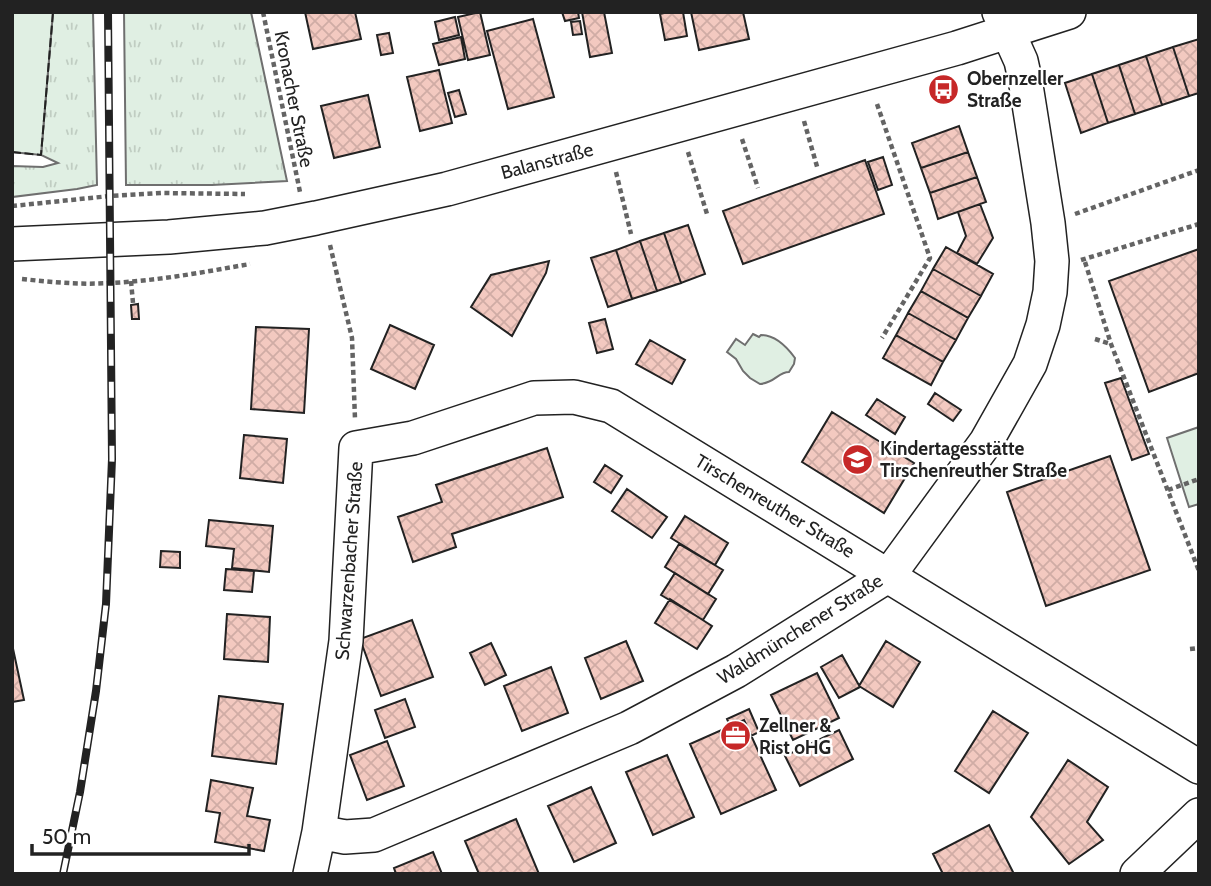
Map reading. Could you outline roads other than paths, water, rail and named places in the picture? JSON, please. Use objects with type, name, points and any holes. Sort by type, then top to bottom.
[{"type":"street","name":"Balanstraße","points":[[12,244],[169,237],[316,218],[447,188],[796,92],[1003,22],[1069,12]]},
{"type":"street","name":"Waldmünchener Straße","points":[[319,832],[345,837],[374,835],[629,728],[736,671],[888,575],[986,442],[1030,364],[1050,292],[1052,261],[1048,223],[1025,79],[1021,61],[1003,22]]},
{"type":"street","name":"Tirschenreuther Straße","points":[[356,448],[413,438],[534,398],[573,397],[611,406],[1199,767]]},
{"type":"street","name":"Schwarzenbacher Straße","points":[[310,874],[319,832],[346,641],[356,448]]},
{"type":"street","points":[[1137,874],[1199,816]]},
{"type":"railway","points":[[63,874],[80,792],[106,604],[112,459],[108,12]]},
{"type":"place","name":"Obernzeller Straße","points":[[944,89]]},
{"type":"place","name":"Kindertagesstätte Tirschenreuther Straße","points":[[857,459]]},
{"type":"place","name":"Zellner & Rist oHG","points":[[736,736]]}]
